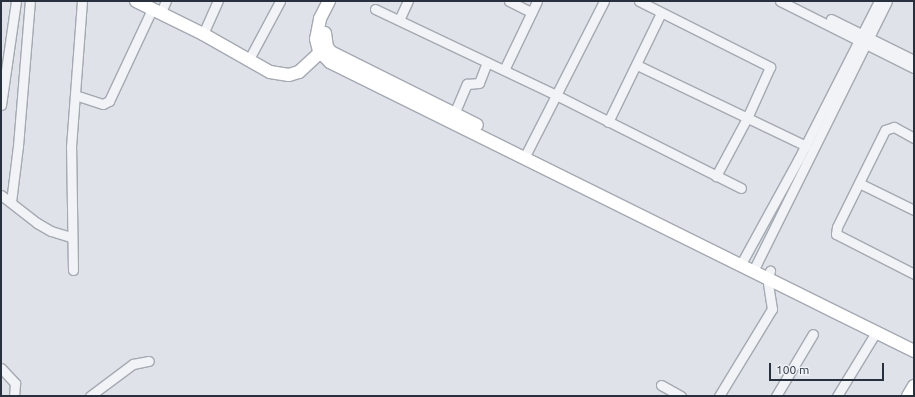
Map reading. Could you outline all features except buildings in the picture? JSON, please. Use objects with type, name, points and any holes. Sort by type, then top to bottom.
[{"type":"street","points":[[1,105],[6,45],[16,1]]},
{"type":"street","points":[[12,202],[30,1]]},
{"type":"street","points":[[73,270],[71,237],[71,147],[82,1]]},
{"type":"street","points":[[136,1],[203,34],[248,61],[270,72],[289,75],[299,72],[323,49],[325,31],[338,1]]},
{"type":"street","points":[[75,95],[103,104],[109,101],[156,10],[166,1]]},
{"type":"street","points":[[203,34],[218,1]]},
{"type":"street","points":[[248,61],[280,1]]},
{"type":"street","points":[[329,1],[317,30],[324,57],[337,66],[526,154],[768,274],[914,342]]},
{"type":"street","points":[[398,20],[408,1]]},
{"type":"street","points":[[509,1],[531,12]]},
{"type":"street","points":[[504,70],[537,1]]},
{"type":"street","points":[[526,154],[604,1]]},
{"type":"street","points":[[639,1],[770,67],[747,118],[716,176]]},
{"type":"street","points":[[780,1],[914,60]]},
{"type":"street","points":[[794,1],[914,68]]},
{"type":"street","points":[[754,267],[864,39],[879,1]]},
{"type":"street","points":[[743,261],[864,39],[887,1]]},
{"type":"street","points":[[375,9],[556,95],[741,188]]},
{"type":"street","points":[[608,122],[661,13]]},
{"type":"street","points":[[323,49],[454,114],[526,154]]},
{"type":"street","points":[[454,114],[467,84],[480,83],[487,62]]},
{"type":"street","points":[[636,65],[806,146]]},
{"type":"street","points":[[914,138],[889,127],[837,228],[836,234],[914,274]]},
{"type":"street","points":[[861,184],[914,210]]},
{"type":"street","points":[[1,195],[12,202],[37,223],[51,231],[71,237]]},
{"type":"street","points":[[768,274],[914,351]]},
{"type":"street","points":[[719,396],[770,315],[773,304],[768,274]]},
{"type":"street","points":[[837,396],[876,332]]},
{"type":"street","points":[[776,396],[813,334]]},
{"type":"street","points":[[90,396],[133,364],[149,361]]},
{"type":"street","points":[[1,368],[15,384],[14,396]]},
{"type":"street","points":[[661,385],[681,396]]},
{"type":"street","points":[[908,396],[914,386]]}]
